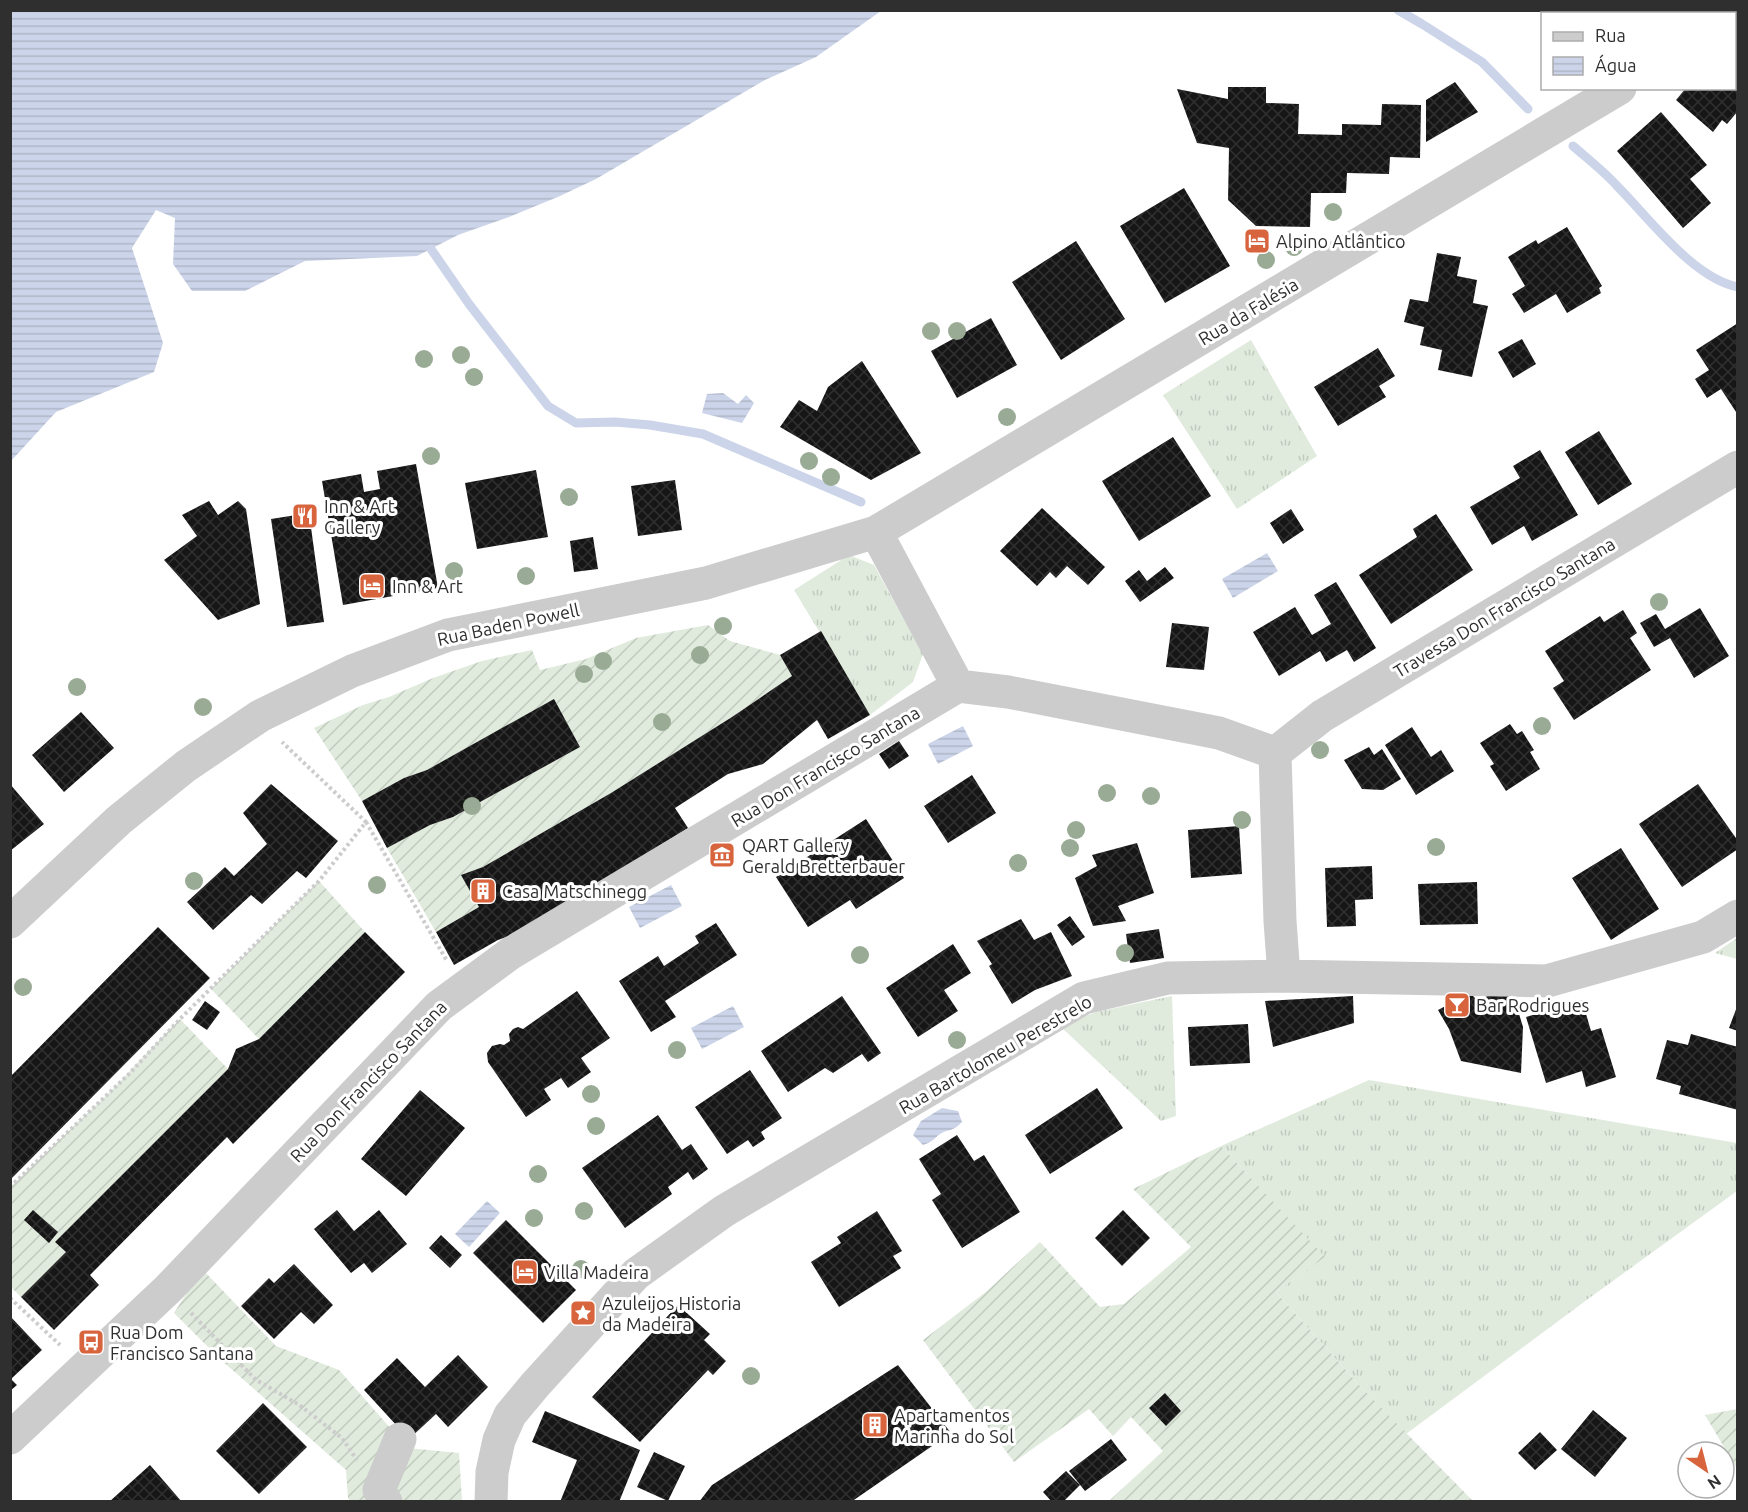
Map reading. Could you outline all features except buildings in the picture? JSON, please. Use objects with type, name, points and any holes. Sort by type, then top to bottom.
[{"type":"street","name":"Rua da Falésia","points":[[876,532],[1617,90]]},
{"type":"street","name":"Travessa Don Francisco Santana","points":[[1275,753],[1322,716],[1737,467]]},
{"type":"street","points":[[876,532],[958,686],[1008,692],[1219,733],[1275,753],[1284,976]]},
{"type":"street","name":"Rua Baden Powell","points":[[10,922],[118,819],[186,766],[260,716],[352,670],[448,635],[705,584],[876,532]]},
{"type":"street","name":"Rua Don Francisco Santana","points":[[10,1438],[168,1289],[439,1006],[511,953],[958,686]]},
{"type":"street","name":"Rua Bartolomeu Perestrelo","points":[[491,1502],[492,1472],[499,1440],[510,1415],[636,1274],[724,1211],[1084,998],[1168,978],[1284,976],[1547,981],[1703,937],[1737,916]]},
{"type":"street","points":[[382,1496],[400,1439]]},
{"type":"path","points":[[276,735],[366,822],[452,969]]},
{"type":"path","points":[[10,1187],[129,1074],[180,1019],[319,880],[366,822]]},
{"type":"path","points":[[10,1298],[67,1351]]},
{"type":"path","points":[[184,1306],[256,1380],[298,1404],[342,1438],[382,1496]]},
{"type":"green space","points":[[1251,340],[1317,456],[1237,509],[1163,395]]},
{"type":"green space","points":[[849,555],[874,565],[923,654],[913,682],[870,715],[794,590]]},
{"type":"green space","points":[[708,625],[730,641],[780,655],[792,676],[732,717],[611,793],[483,867],[462,875],[479,907],[436,932],[387,848],[430,825],[453,817],[580,747],[554,700],[427,770],[404,778],[362,801],[314,728],[363,705],[482,661],[532,650],[540,670],[586,659],[636,638]]},
{"type":"green space","points":[[319,881],[365,932],[259,1039],[211,989]]},
{"type":"green space","points":[[1737,938],[1737,959],[1715,953]]},
{"type":"green space","points":[[1172,996],[1176,1116],[1161,1121],[1060,1026],[1096,1012]]},
{"type":"green space","points":[[180,1019],[228,1069],[92,1206],[66,1252],[21,1297],[11,1287],[10,1187],[111,1091]]},
{"type":"green space","points":[[1369,1080],[1737,1143],[1737,1191],[1406,1434],[1276,1292],[1324,1257],[1221,1146]]},
{"type":"green space","points":[[1221,1146],[1325,1257],[1276,1292],[1360,1386],[1473,1501],[1109,1501],[1163,1451],[1131,1417],[1113,1436],[1089,1409],[1014,1462],[923,1340],[987,1291],[1040,1242],[1100,1307],[1124,1304],[1191,1247],[1133,1189]]},
{"type":"green space","points":[[202,1269],[276,1346],[339,1370],[408,1448],[459,1453],[462,1501],[350,1501],[346,1470],[220,1359],[174,1313]]},
{"type":"green space","points":[[1738,1409],[1737,1469],[1736,1440],[1720,1440],[1705,1415]]},
{"type":"water","points":[[11,10],[881,11],[816,57],[765,80],[596,179],[509,217],[458,235],[417,256],[305,261],[245,291],[192,291],[173,264],[175,218],[156,210],[132,248],[163,343],[154,372],[56,412],[11,461]]},
{"type":"water","points":[[723,393],[738,404],[746,395],[754,403],[742,423],[702,413],[707,394]]},
{"type":"water","points":[[1267,553],[1278,571],[1233,598],[1222,579]]},
{"type":"water","points":[[963,726],[973,746],[938,764],[928,744]]},
{"type":"water","points":[[671,885],[682,906],[640,928],[629,907]]},
{"type":"water","points":[[733,1006],[744,1027],[702,1049],[691,1028]]},
{"type":"water","points":[[942,1108],[958,1111],[962,1122],[923,1145],[913,1135],[921,1121]]},
{"type":"water","points":[[487,1201],[500,1213],[469,1247],[455,1234]]},
{"type":"waterway","points":[[1398,10],[1482,62],[1528,109]]},
{"type":"waterway","points":[[1573,146],[1608,176],[1689,260],[1721,281],[1738,287]]},
{"type":"waterway","points":[[431,249],[469,304],[548,406],[576,423],[615,422],[650,425],[703,434],[861,502]]},
{"type":"place","name":"Alpino Atlântico","points":[[1257,241]]},
{"type":"place","name":"Inn & Art Gallery","points":[[305,516]]},
{"type":"place","name":"Inn & Art","points":[[372,586]]},
{"type":"place","name":"QART Gallery Gerald Bretterbauer","points":[[722,855]]},
{"type":"place","name":"Casa Matschinegg","points":[[483,891]]},
{"type":"place","name":"Bar Rodrigues","points":[[1457,1005]]},
{"type":"place","name":"Villa Madeira","points":[[525,1272]]},
{"type":"place","name":"Azuleijos Historia da Madeira","points":[[583,1313]]},
{"type":"place","name":"Rua Dom Francisco Santana","points":[[91,1342]]},
{"type":"place","name":"Apartamentos Marinha do Sol","points":[[875,1425]]}]
